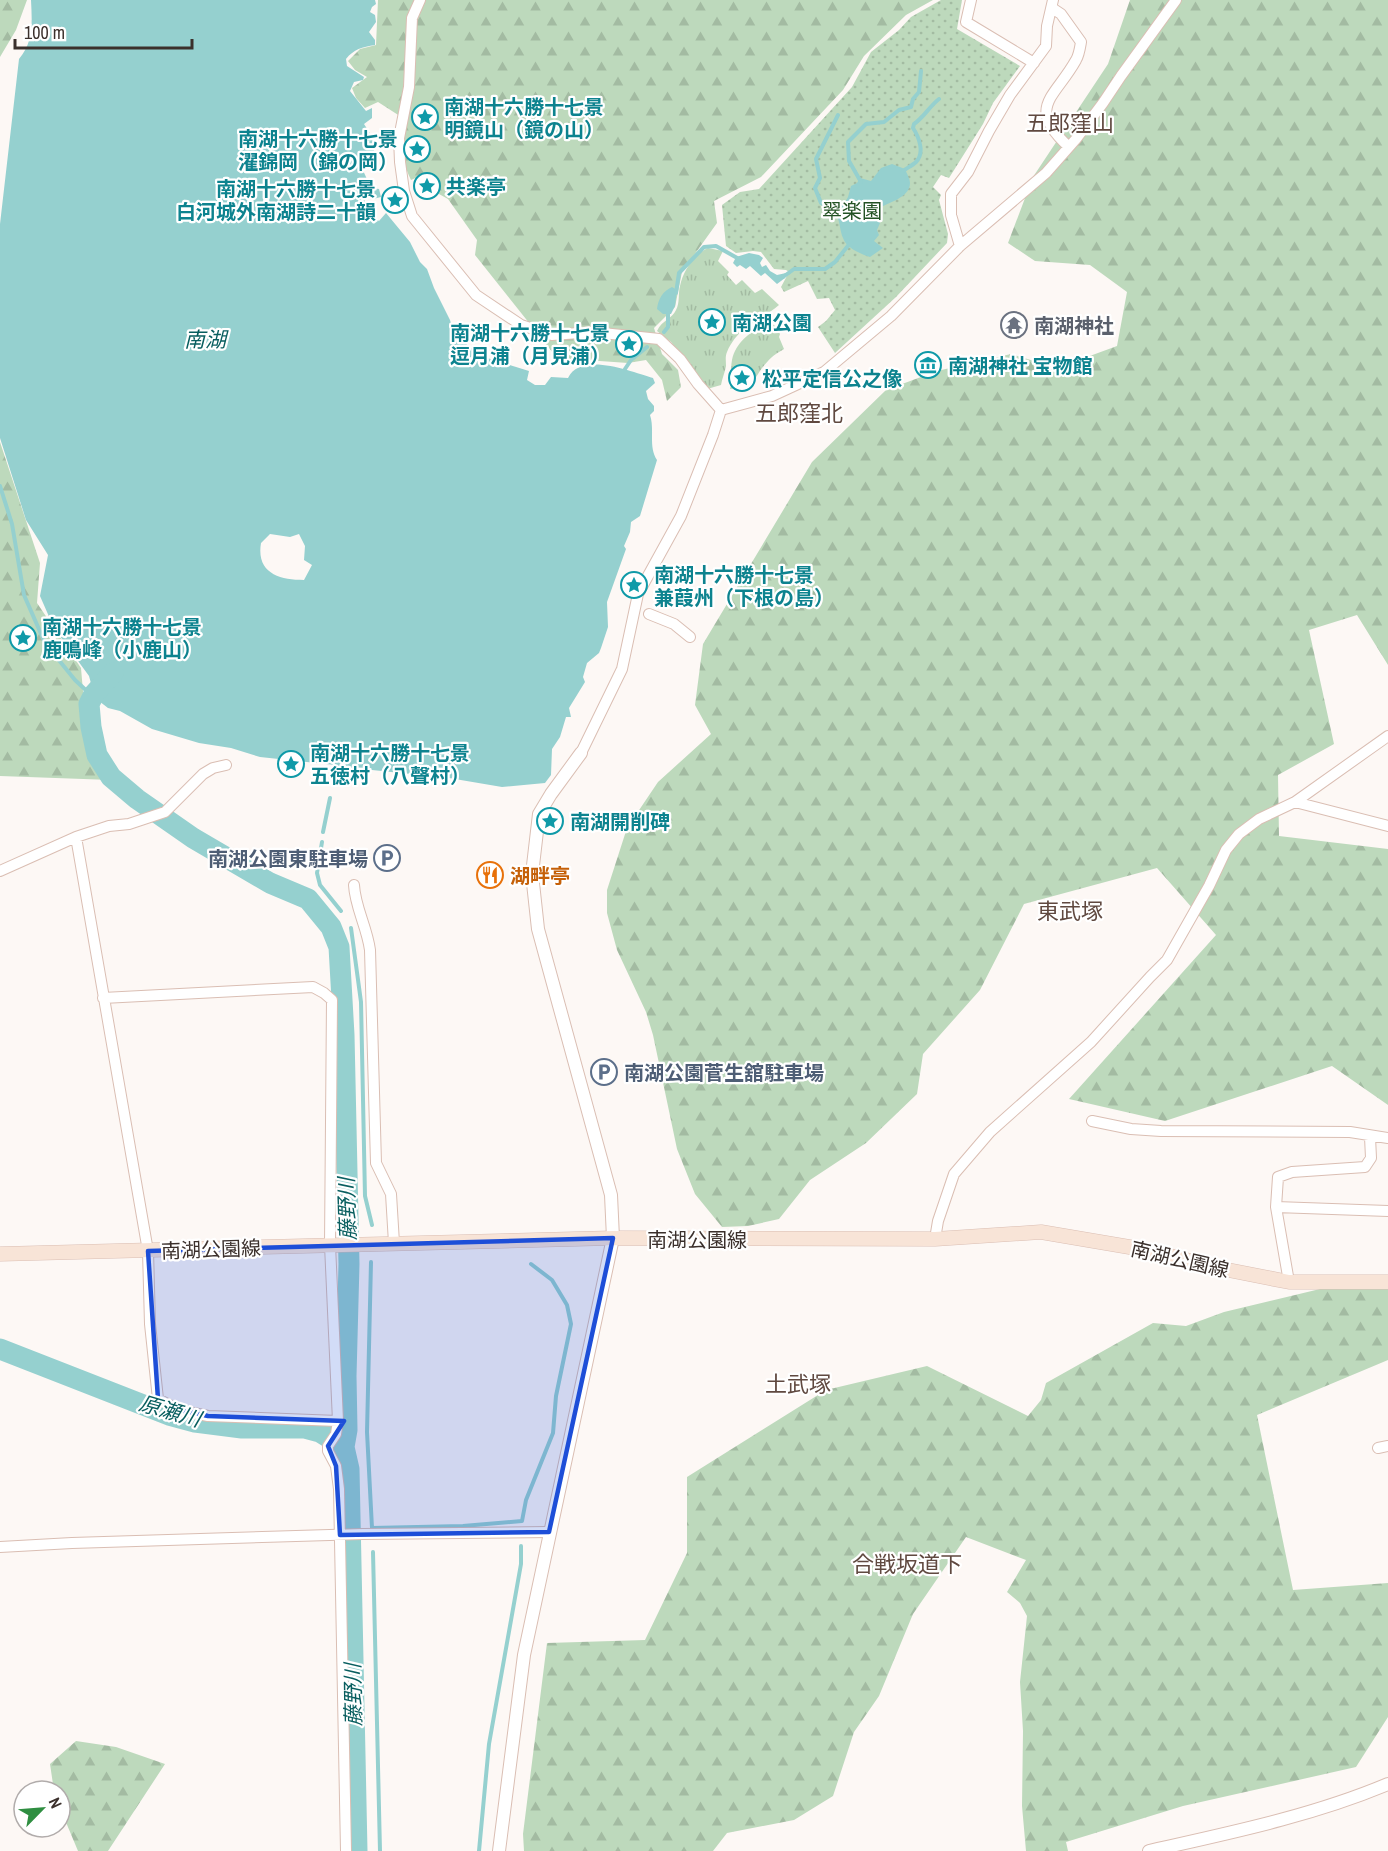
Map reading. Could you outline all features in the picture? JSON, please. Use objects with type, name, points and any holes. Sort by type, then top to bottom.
[{"type":"main road","name":"南湖公園線","points":[[0,1254],[613,1238],[935,1239],[1041,1232],[1147,1250],[1218,1268],[1288,1282],[1388,1282]]},
{"type":"street","points":[[420,0],[412,18],[409,87],[399,138],[404,191],[412,216],[476,295],[521,325],[552,335],[593,333],[659,339],[680,359],[721,410]]},
{"type":"street","points":[[971,0],[966,22],[1034,63]]},
{"type":"street","points":[[721,410],[772,396],[824,372],[891,316],[960,246],[1046,173],[1103,103],[1176,0]]},
{"type":"street","points":[[960,246],[951,215],[951,194],[968,172],[988,131],[1010,95],[1046,46],[1047,26],[1053,4]]},
{"type":"street","points":[[1053,4],[1081,42],[1077,58],[1053,91],[1047,105],[1047,120],[1054,134],[1069,147]]},
{"type":"street","points":[[499,1851],[524,1655],[613,1238],[611,1195],[538,928],[532,874],[539,814],[550,794],[581,753],[622,669],[638,594],[681,516],[721,410]]},
{"type":"street","points":[[649,614],[674,624],[690,637]]},
{"type":"street","points":[[935,1239],[938,1221],[954,1174],[990,1132],[1091,1042],[1167,960],[1209,886],[1226,850],[1239,834],[1259,819],[1295,802],[1388,736]]},
{"type":"street","points":[[0,871],[76,837],[109,826],[129,824],[165,812],[203,774],[213,768],[226,765]]},
{"type":"street","points":[[1295,802],[1388,826]]},
{"type":"street","points":[[76,837],[148,1251],[150,1324],[158,1399],[179,1410],[207,1416],[338,1421]]},
{"type":"street","points":[[354,885],[355,899],[368,935],[370,950],[376,1163],[391,1194],[394,1243]]},
{"type":"street","points":[[103,998],[313,987],[332,1000],[330,1245],[338,1421],[336,1434],[328,1446],[336,1467],[340,1535],[346,1851]]},
{"type":"street","points":[[1092,1121],[1131,1129],[1350,1132],[1370,1137],[1388,1138]]},
{"type":"street","points":[[1288,1282],[1276,1207],[1278,1177],[1292,1172],[1365,1167],[1371,1158],[1370,1137]]},
{"type":"street","points":[[1276,1207],[1388,1211]]},
{"type":"street","points":[[0,1547],[363,1534],[549,1532]]},
{"type":"street","points":[[1149,1851],[1232,1833],[1360,1796],[1388,1784]]},
{"type":"highlighted area","points":[[613,1238],[549,1532],[340,1535],[336,1466],[328,1446],[344,1421],[208,1416],[179,1410],[158,1399],[148,1251]]},
{"type":"green space","points":[[0,0],[27,0],[16,30],[0,57]]},
{"type":"green space","points":[[378,0],[933,0],[906,15],[864,56],[843,90],[761,177],[714,201],[717,223],[682,272],[675,307],[654,328],[662,354],[678,370],[681,387],[667,401],[662,380],[646,360],[628,363],[557,358],[475,255],[477,240],[448,199],[439,194],[427,173],[411,180],[402,150],[406,120],[378,102],[365,108],[356,98],[352,88],[367,77],[355,70],[348,61],[360,49],[376,45]]},
{"type":"green space","name":"翠楽園","points":[[941,0],[962,0],[957,29],[1020,66],[993,103],[983,124],[949,178],[941,175],[933,187],[941,195],[939,200],[948,234],[947,243],[896,297],[835,353],[818,327],[835,310],[829,298],[817,299],[808,281],[784,292],[781,287],[789,272],[774,269],[761,252],[736,253],[726,246],[722,205],[740,192],[759,189],[852,87],[871,52],[899,30],[911,17]]},
{"type":"green space","points":[[1130,0],[1388,0],[1388,665],[1357,615],[1309,630],[1334,744],[1278,775],[1279,836],[1388,849],[1388,1105],[1332,1066],[1165,1121],[1069,1099],[1216,935],[1157,868],[1024,904],[980,990],[923,1054],[917,1094],[866,1143],[810,1180],[779,1219],[748,1226],[722,1227],[695,1194],[677,1149],[653,1035],[646,1012],[617,950],[607,913],[607,890],[627,828],[658,782],[711,734],[695,705],[703,644],[812,462],[886,390],[937,371],[1011,354],[1057,368],[1117,346],[1127,292],[1090,265],[1035,261],[1008,243],[1033,177],[1108,64]]},
{"type":"green space","points":[[708,248],[723,251],[718,261],[729,272],[727,275],[736,285],[742,280],[755,293],[762,289],[779,305],[737,336],[726,354],[726,366],[721,385],[707,389],[671,342],[657,331],[676,310],[681,280],[686,269],[698,254]]},
{"type":"green space","points":[[769,323],[774,325],[780,334],[784,349],[770,359],[751,383],[730,389],[732,360],[737,347],[751,333]]},
{"type":"green space","points":[[0,442],[40,563],[37,603],[81,668],[86,726],[111,780],[0,776]]},
{"type":"green space","points":[[1388,1282],[1388,1360],[1257,1415],[1293,1590],[1388,1583],[1388,1717],[1356,1767],[1183,1806],[1066,1842],[1068,1851],[1026,1851],[1022,1806],[1023,1731],[1020,1682],[1027,1616],[1020,1603],[1007,1592],[1026,1560],[966,1537],[913,1614],[879,1696],[854,1732],[833,1796],[794,1820],[727,1833],[713,1851],[524,1851],[523,1834],[547,1643],[645,1640],[687,1553],[687,1477],[826,1390],[927,1366],[1028,1416],[1041,1400],[1046,1383],[1153,1323],[1186,1326],[1224,1312],[1345,1283]]},
{"type":"green space","points":[[76,1741],[116,1747],[165,1764],[108,1851],[78,1851],[72,1837],[72,1779],[52,1779],[50,1764]]},
{"type":"water","name":"南湖","points":[[31,0],[375,0],[376,4],[370,12],[375,15],[376,22],[369,32],[375,40],[375,45],[359,49],[346,59],[347,66],[364,77],[363,80],[354,82],[350,91],[366,111],[372,108],[372,118],[364,124],[373,138],[374,154],[364,159],[361,166],[371,188],[379,189],[381,197],[373,199],[365,195],[364,210],[379,221],[386,213],[410,242],[420,262],[427,269],[455,336],[484,357],[529,371],[527,380],[535,385],[545,385],[551,377],[568,378],[575,370],[595,365],[620,368],[653,378],[655,383],[646,391],[648,399],[654,406],[654,411],[650,415],[653,449],[657,460],[640,516],[631,522],[630,532],[624,546],[626,549],[607,602],[608,627],[601,648],[599,653],[587,663],[583,677],[585,682],[569,708],[571,717],[566,717],[560,737],[552,749],[551,775],[545,783],[502,787],[449,778],[372,770],[363,770],[359,775],[350,774],[346,769],[335,765],[260,757],[152,729],[120,711],[108,708],[95,698],[89,676],[54,628],[40,596],[48,555],[26,520],[0,438],[0,224],[19,59],[30,38],[32,24]],"holes":[[[270,534],[290,537],[299,534],[305,546],[304,560],[312,565],[304,580],[271,573],[262,561],[261,543]]]},
{"type":"water","points":[[892,164],[905,169],[910,181],[909,188],[902,196],[877,209],[875,215],[880,223],[877,230],[879,235],[874,241],[883,248],[870,257],[847,245],[838,219],[830,208],[844,204],[851,186],[860,178],[871,181],[881,168]]},
{"type":"water","points":[[749,253],[763,258],[760,263],[762,267],[766,265],[777,275],[786,273],[785,278],[777,284],[765,273],[761,276],[750,266],[746,269],[740,265],[737,267],[733,263],[736,257]]},
{"type":"water","points":[[672,287],[677,290],[675,306],[671,314],[663,314],[657,309],[658,302]]},
{"type":"waterway","points":[[861,182],[849,161],[848,142],[866,124],[884,122],[899,110],[911,107],[913,99],[919,92],[921,71]]},
{"type":"waterway","points":[[903,171],[916,162],[920,154],[914,124],[939,99]]},
{"type":"waterway","points":[[833,209],[821,203],[815,188],[820,178],[816,159],[838,115]]},
{"type":"waterway","points":[[783,277],[794,269],[825,269],[835,262],[851,242]]},
{"type":"waterway","points":[[676,293],[679,273],[704,247],[716,246],[739,259]]},
{"type":"waterway","points":[[664,332],[668,327],[668,310]]},
{"type":"waterway","points":[[625,369],[631,360],[647,347]]},
{"type":"waterway","points":[[0,486],[12,524],[24,595],[45,643],[75,680],[90,694],[89,704]]},
{"type":"waterway","name":"藤野川","points":[[113,673],[94,694],[89,704],[97,755],[111,777],[137,799],[193,838],[270,883],[308,899],[331,927],[339,947],[344,1035],[349,1264],[347,1430],[344,1447],[349,1469],[357,1851]]},
{"type":"waterway","points":[[323,832],[330,798]]},
{"type":"waterway","points":[[322,842],[317,873],[320,885],[341,911]]},
{"type":"waterway","points":[[351,928],[361,1002],[365,1196],[372,1225]]},
{"type":"waterway","points":[[371,1262],[367,1432],[372,1528]]},
{"type":"waterway","points":[[372,1528],[463,1526],[522,1521],[526,1500],[553,1433],[556,1396],[571,1324],[567,1305],[552,1280],[531,1264]]},
{"type":"waterway","name":"原瀬川","points":[[0,1349],[169,1415],[195,1422],[242,1428],[305,1428],[320,1432],[344,1447]]},
{"type":"waterway","points":[[479,1851],[489,1744],[521,1564],[521,1546]]},
{"type":"waterway","points":[[373,1552],[380,1851]]},
{"type":"place","name":"南湖十六勝十七景 明鏡山（鏡の山）","points":[[425,117]]},
{"type":"place","name":"南湖十六勝十七景 濯錦岡（錦の岡）","points":[[417,149]]},
{"type":"place","name":"共楽亭","points":[[427,186]]},
{"type":"place","name":"南湖十六勝十七景 白河城外南湖詩二十韻","points":[[395,200]]},
{"type":"place","name":"南湖公園","points":[[712,322]]},
{"type":"place","name":"南湖神社","points":[[1014,325]]},
{"type":"place","name":"南湖十六勝十七景 逗月浦（月見浦）","points":[[629,344]]},
{"type":"place","name":"南湖神社 宝物館","points":[[928,365]]},
{"type":"place","name":"松平定信公之像","points":[[742,378]]},
{"type":"place","name":"南湖十六勝十七景 兼葭州（下根の島）","points":[[634,585]]},
{"type":"place","name":"南湖十六勝十七景 鹿鳴峰（小鹿山）","points":[[23,638]]},
{"type":"place","name":"南湖十六勝十七景 五徳村（八聲村）","points":[[291,764]]},
{"type":"place","name":"南湖開削碑","points":[[550,821]]},
{"type":"place","name":"南湖公園東駐車場","points":[[387,858]]},
{"type":"place","name":"湖畔亭","points":[[490,875]]},
{"type":"place","name":"南湖公園菅生舘駐車場","points":[[604,1072]]},
{"type":"district","name":"五郎窪山","points":[[1070,123]]},
{"type":"district","name":"五郎窪北","points":[[799,413]]},
{"type":"district","name":"東武塚","points":[[1070,911]]},
{"type":"district","name":"土武塚","points":[[798,1384]]},
{"type":"district","name":"合戦坂道下","points":[[907,1564]]}]
